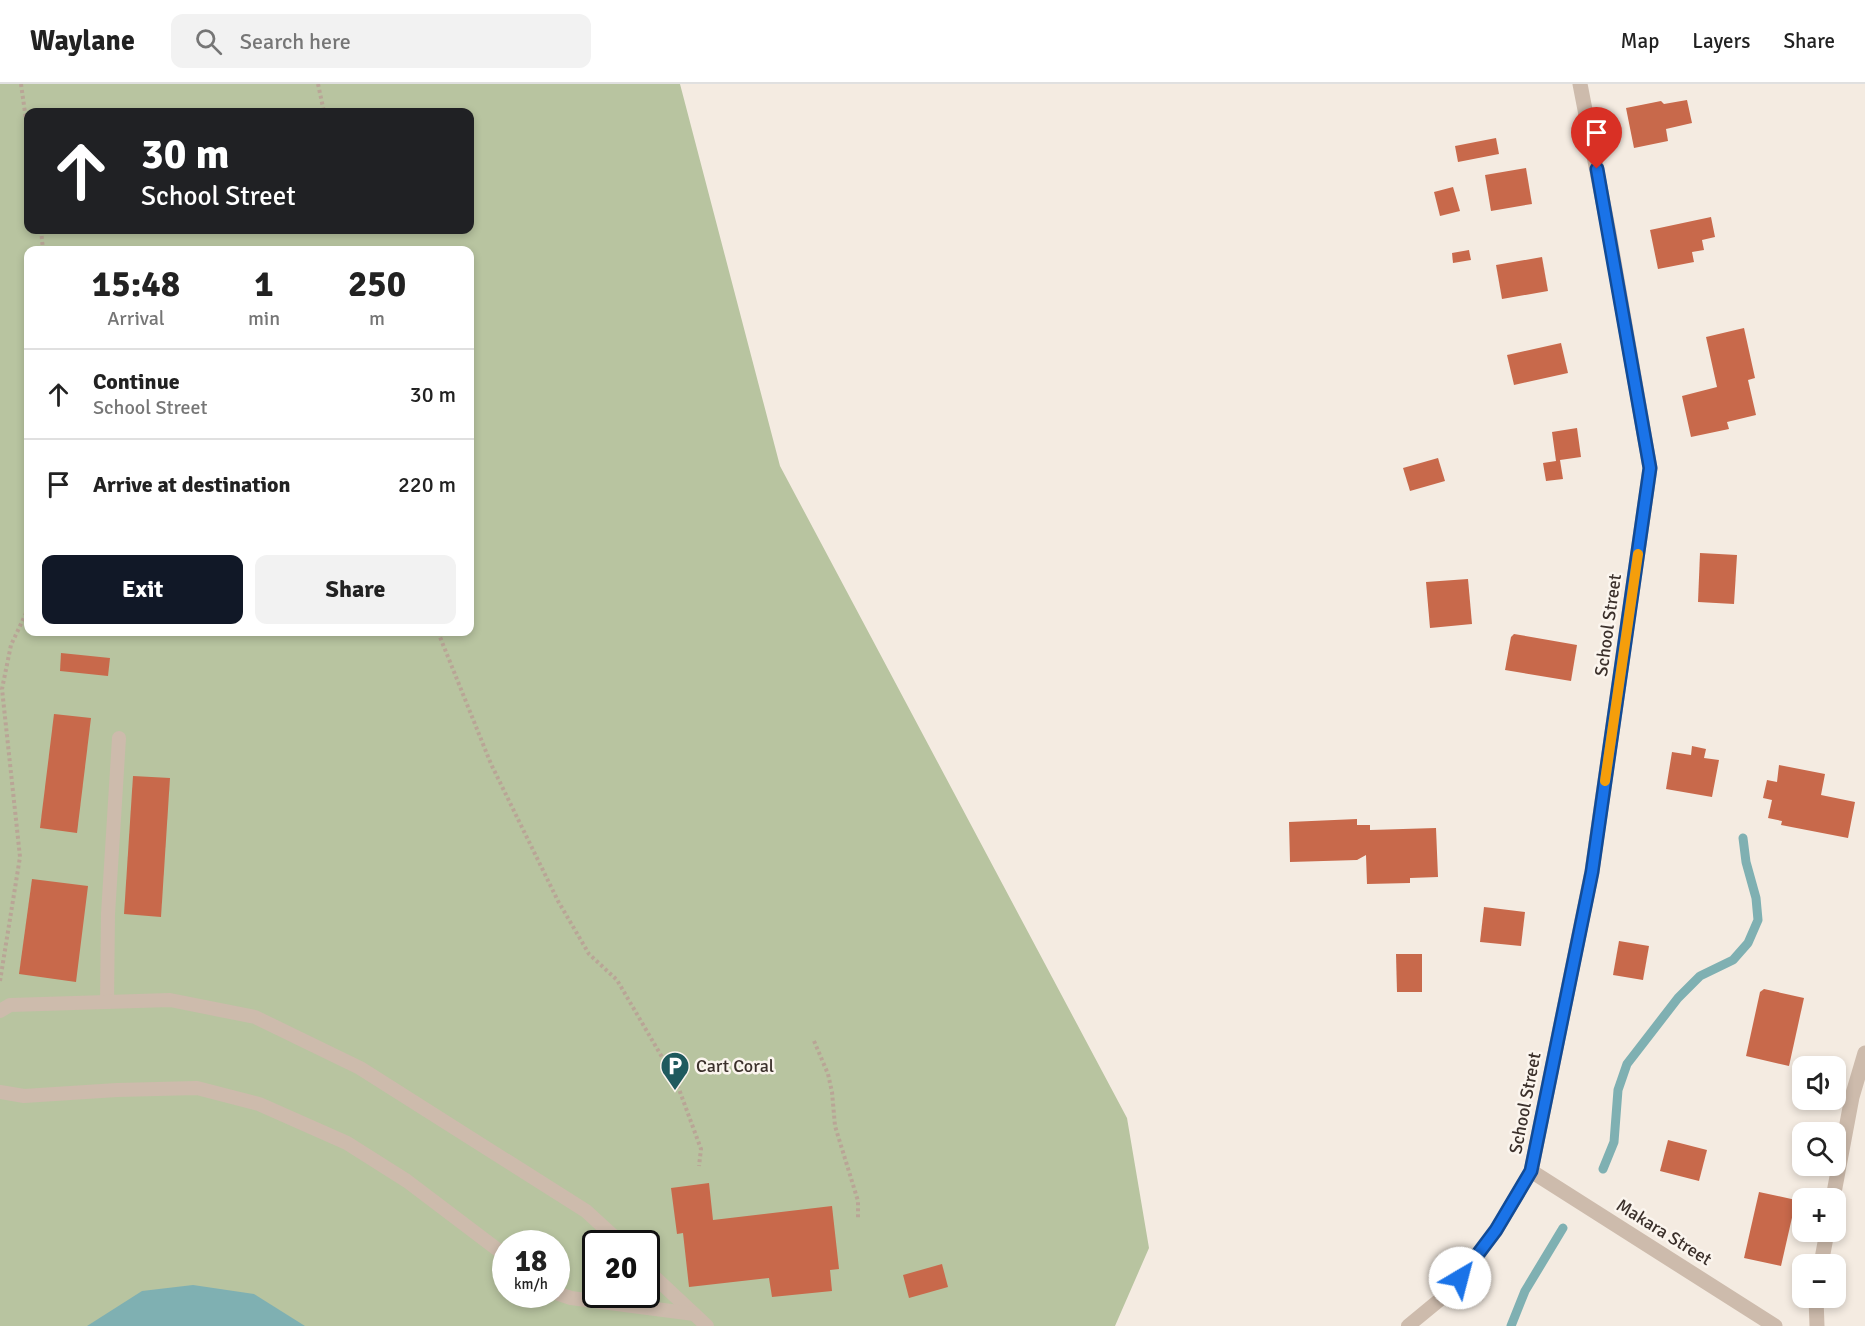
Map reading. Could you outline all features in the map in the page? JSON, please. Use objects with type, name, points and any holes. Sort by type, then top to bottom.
[{"type":"street","name":"School Street","points":[[1531,1171],[1592,872],[1650,468],[1609,233],[1580,84]]},
{"type":"street","points":[[1835,1188],[1852,1097],[1865,1053]]},
{"type":"street","name":"Makara Street","points":[[1531,1171],[1775,1326]]},
{"type":"street","points":[[1816,1308],[1817,1326]]},
{"type":"lane","points":[[107,1002],[108,914],[119,738]]},
{"type":"lane","points":[[0,1011],[10,1005],[170,1000],[255,1017],[360,1068],[586,1211],[607,1230]]},
{"type":"lane","points":[[0,1092],[24,1096],[197,1088],[259,1104],[347,1143],[407,1181],[492,1245]]},
{"type":"lane","points":[[1408,1326],[1448,1293],[1496,1230],[1531,1171]]},
{"type":"lane","points":[[660,1282],[707,1326]]},
{"type":"lane","points":[[570,1298],[694,1314]]},
{"type":"path","points":[[21,84],[24,108]]},
{"type":"path","points":[[318,84],[323,108]]},
{"type":"path","points":[[0,981],[20,857],[2,689],[11,645],[24,617]]},
{"type":"path","points":[[440,636],[491,764],[558,901],[589,954],[617,980],[676,1082],[701,1149],[699,1166]]},
{"type":"path","points":[[814,1041],[828,1074],[835,1126],[858,1200],[858,1218]]},
{"type":"green space","points":[[0,84],[680,84],[780,466],[1127,1118],[1149,1248],[1115,1326],[0,1326]]},
{"type":"water","points":[[193,1285],[254,1294],[305,1326],[87,1326],[142,1291]]},
{"type":"building","points":[[1687,100],[1692,123],[1666,129],[1668,141],[1634,148],[1626,108],[1661,101],[1664,104]]},
{"type":"building","points":[[1496,138],[1499,154],[1458,162],[1455,146]]},
{"type":"building","points":[[1526,168],[1532,204],[1491,211],[1485,175]]},
{"type":"building","points":[[1453,187],[1460,211],[1440,216],[1434,192]]},
{"type":"building","points":[[1711,217],[1715,237],[1702,240],[1704,250],[1692,252],[1694,262],[1658,269],[1650,230]]},
{"type":"building","points":[[1469,250],[1471,260],[1453,263],[1452,253]]},
{"type":"building","points":[[1542,257],[1548,291],[1502,299],[1496,265]]},
{"type":"building","points":[[1744,328],[1755,378],[1748,380],[1756,415],[1727,422],[1729,429],[1691,437],[1682,396],[1717,387],[1706,337]]},
{"type":"building","points":[[1561,343],[1568,373],[1514,385],[1507,355]]},
{"type":"building","points":[[1577,428],[1581,457],[1560,460],[1563,479],[1546,481],[1543,463],[1556,461],[1552,432]]},
{"type":"building","points":[[1438,458],[1445,481],[1410,491],[1403,468]]},
{"type":"building","points":[[1700,553],[1737,555],[1734,604],[1698,602]]},
{"type":"building","points":[[1468,579],[1472,624],[1430,628],[1426,582]]},
{"type":"building","points":[[1514,634],[1577,645],[1571,681],[1505,670],[1511,637]]},
{"type":"building","points":[[61,653],[110,658],[108,676],[60,671]]},
{"type":"building","points":[[54,714],[91,718],[77,833],[40,828]]},
{"type":"building","points":[[1692,746],[1706,749],[1704,758],[1719,760],[1712,797],[1666,789],[1672,752],[1691,755]]},
{"type":"building","points":[[1779,765],[1825,774],[1821,795],[1855,802],[1848,838],[1781,825],[1782,821],[1768,818],[1772,800],[1763,798],[1767,780],[1777,782]]},
{"type":"building","points":[[133,776],[170,778],[161,917],[124,914]]},
{"type":"building","points":[[1357,819],[1357,825],[1370,825],[1370,830],[1436,828],[1438,877],[1410,878],[1410,883],[1367,884],[1366,855],[1357,860],[1290,862],[1289,822]]},
{"type":"building","points":[[32,879],[88,886],[76,982],[19,974]]},
{"type":"building","points":[[1484,907],[1525,912],[1521,946],[1480,942]]},
{"type":"building","points":[[1619,941],[1649,946],[1643,980],[1613,975]]},
{"type":"building","points":[[1396,954],[1422,954],[1422,992],[1397,992]]},
{"type":"building","points":[[1764,989],[1804,998],[1789,1066],[1746,1056],[1760,992]]},
{"type":"building","points":[[1668,1140],[1707,1150],[1699,1181],[1660,1171]]},
{"type":"building","points":[[709,1183],[713,1220],[832,1206],[839,1269],[830,1270],[832,1291],[772,1297],[769,1278],[689,1287],[683,1233],[677,1234],[671,1188]]},
{"type":"building","points":[[1759,1192],[1792,1199],[1792,1218],[1781,1266],[1744,1258]]},
{"type":"building","points":[[942,1264],[948,1287],[909,1298],[903,1275]]},
{"type":"waterway","points":[[1603,1169],[1614,1142],[1618,1090],[1627,1064],[1678,998],[1700,976],[1733,960],[1748,943],[1758,920],[1756,898],[1746,862],[1743,838]]},
{"type":"waterway","points":[[1511,1326],[1525,1291],[1563,1228]]},
{"type":"slow traffic","points":[[1605,781],[1638,554]]},
{"type":"place","name":"Cart Coral","points":[[675,1092]]},
{"type":"route","points":[[1460,1278],[1496,1230],[1531,1171],[1592,872],[1650,468],[1597,169]]}]
